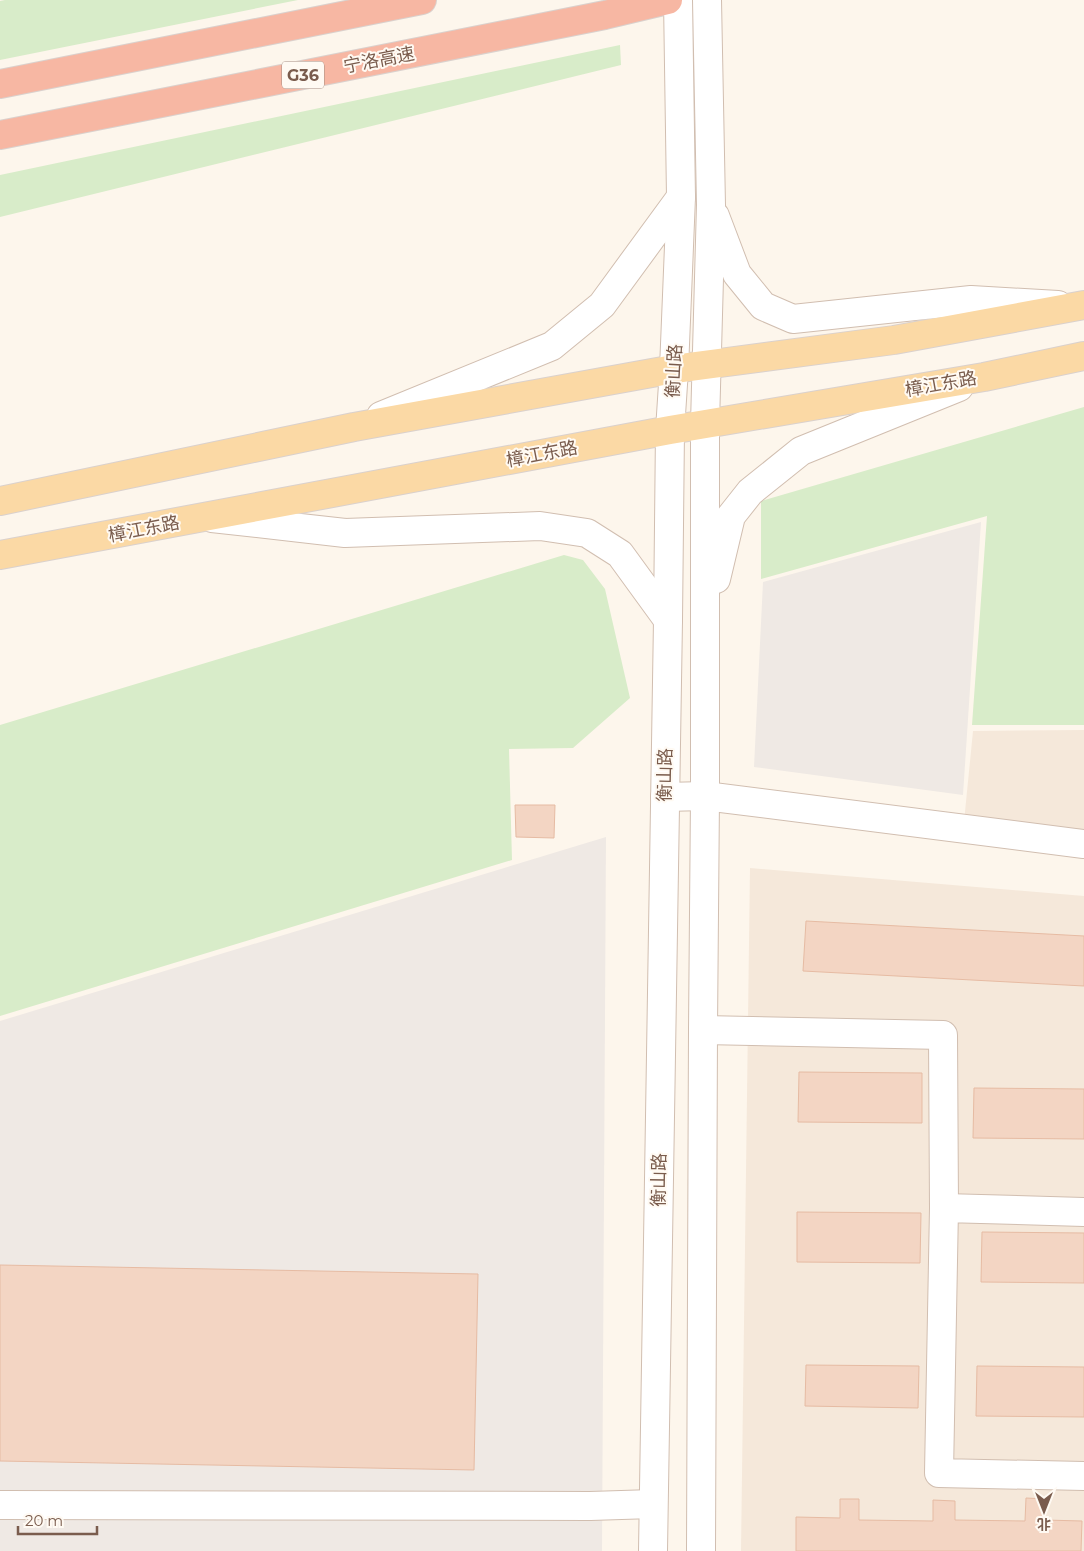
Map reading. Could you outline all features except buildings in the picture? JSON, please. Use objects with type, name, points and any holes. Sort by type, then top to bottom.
[{"type":"highway","points":[[0,84],[422,0]]},
{"type":"highway","name":"宁洛高速","points":[[0,135],[605,16],[668,0]]},
{"type":"main road","points":[[0,501],[354,427],[674,369],[894,340],[1080,306]]},
{"type":"main road","name":"樟江东路","points":[[0,555],[670,430],[984,377],[1084,356]]},
{"type":"street","name":"衡山路","points":[[653,1551],[670,430],[681,197],[678,0]]},
{"type":"street","name":"衡山路","points":[[701,1551],[702,1030],[706,796],[705,424],[711,205],[707,0]]},
{"type":"street","points":[[354,427],[552,346],[602,305],[681,197]]},
{"type":"street","points":[[711,205],[737,274],[763,306],[793,318],[971,300],[1080,306]]},
{"type":"street","points":[[706,625],[731,516],[750,492],[801,451],[984,377]]},
{"type":"street","points":[[206,517],[345,533],[540,526],[587,533],[620,554],[668,620]]},
{"type":"street","points":[[665,797],[706,796],[1084,844]]},
{"type":"street","points":[[702,1030],[943,1035],[944,1208],[939,1473],[1084,1476]]},
{"type":"street","points":[[944,1208],[1084,1212]]},
{"type":"street","points":[[0,1505],[590,1506],[653,1504]]},
{"type":"shaded area","points":[[981,522],[963,795],[754,767],[763,582]]},
{"type":"shaded area","points":[[1084,730],[1084,835],[964,822],[973,731]]},
{"type":"shaded area","points":[[606,837],[602,1551],[0,1551],[0,1021]]},
{"type":"shaded area","points":[[750,868],[1084,896],[1084,1551],[741,1551]]},
{"type":"green space","points":[[298,0],[0,60],[0,1]]},
{"type":"green space","points":[[620,45],[621,65],[0,217],[0,175]]},
{"type":"green space","points":[[1084,407],[1084,725],[972,725],[987,516],[761,579],[761,501]]},
{"type":"green space","points":[[564,555],[583,560],[605,589],[630,698],[573,748],[509,749],[512,860],[0,1016],[0,725]]}]
